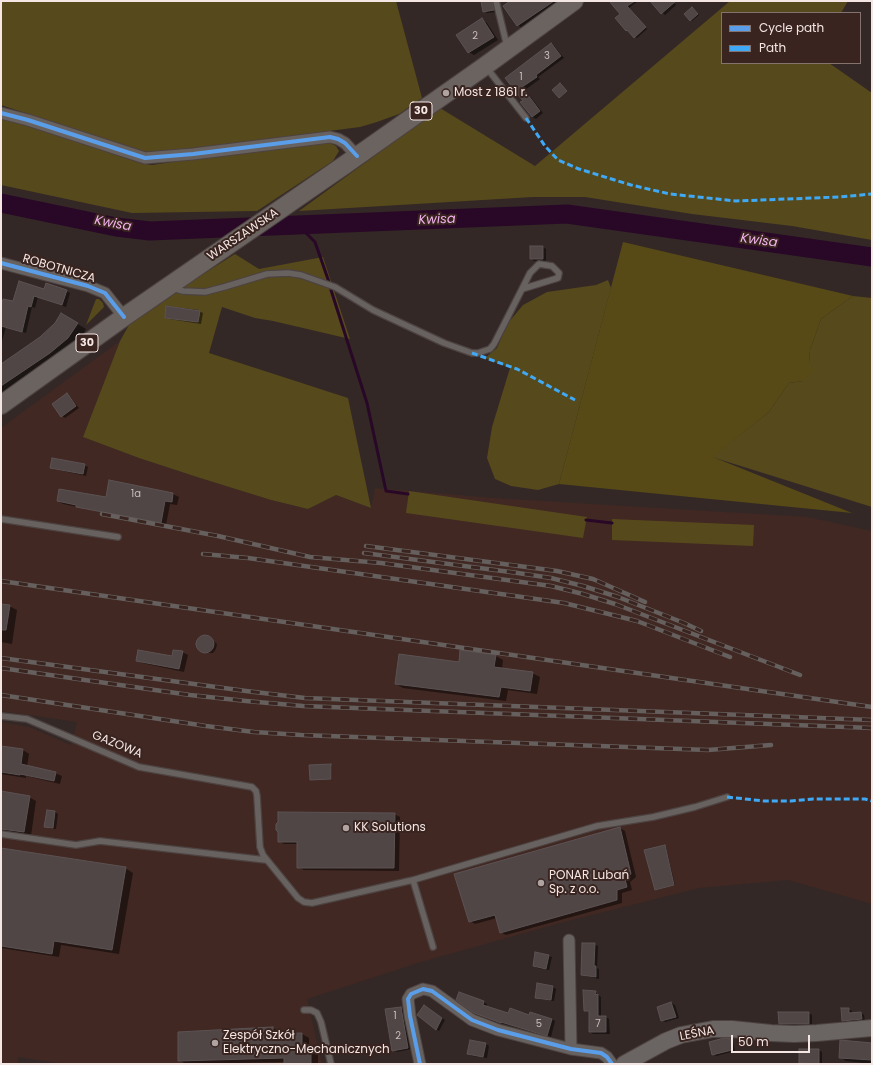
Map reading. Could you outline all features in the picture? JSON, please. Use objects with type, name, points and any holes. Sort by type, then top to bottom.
[{"type":"main road","name":"30","points":[[485,66],[574,1]]},
{"type":"main road","name":"WARSZAWSKA","points":[[1,405],[171,284],[352,160],[485,66]]},
{"type":"main road","name":"LEŚNA","points":[[624,1064],[666,1041],[681,1035],[713,1030],[732,1029],[794,1034],[872,1028]]},
{"type":"street","points":[[1,113],[28,120],[145,158],[193,154],[330,137],[345,143],[352,160]]},
{"type":"street","name":"ROBOTNICZA","points":[[1,263],[88,286],[105,293],[124,317]]},
{"type":"street","points":[[570,940],[571,1049]]},
{"type":"street","points":[[420,1064],[408,1007],[408,1000],[411,994],[423,989],[432,991],[472,1020],[504,1032],[571,1049],[601,1053],[607,1057],[612,1064]]},
{"type":"lane","points":[[496,1],[506,42],[510,48]]},
{"type":"lane","points":[[485,66],[526,118]]},
{"type":"lane","points":[[171,284],[184,291],[205,292],[267,274],[288,273],[302,275],[335,287],[373,310],[444,343],[472,353],[478,353],[490,349],[494,344],[530,273],[539,264],[552,266],[559,273],[558,278],[522,289]]},
{"type":"lane","points":[[1,519],[118,537]]},
{"type":"lane","name":"GAZOWA","points":[[1,716],[27,719],[139,767],[252,787],[256,791],[257,796],[260,847],[266,860]]},
{"type":"lane","points":[[1,834],[76,845],[100,841],[266,860],[298,898],[308,903],[413,880],[598,826],[653,817],[695,807],[727,797]]},
{"type":"lane","points":[[413,880],[433,947]]},
{"type":"lane","points":[[304,1010],[311,1010],[317,1013],[321,1022],[331,1064]]},
{"type":"shaded area","points":[[1,1],[396,1],[422,98],[399,114],[360,127],[184,150],[148,152],[130,148],[1,105]]},
{"type":"shaded area","points":[[730,1],[848,1],[842,12],[721,12],[721,64],[830,64],[872,93],[872,240],[792,226],[692,214],[585,197],[533,197],[299,211],[440,108],[535,166]]},
{"type":"shaded area","points":[[1,118],[140,163],[152,165],[218,155],[330,143],[336,146],[339,151],[333,161],[257,211],[132,213],[1,185]]},
{"type":"shaded area","points":[[623,242],[853,296],[821,319],[810,350],[809,363],[815,371],[803,381],[789,383],[769,412],[713,457],[852,513],[559,484]]},
{"type":"shaded area","points":[[235,254],[259,269],[323,257],[350,339],[255,318],[222,307],[209,353],[348,398],[371,508],[336,495],[308,509],[271,500],[139,458],[83,437],[120,341],[129,325],[162,300]],"holes":[[[166,306],[199,310],[198,322],[165,318]]]},
{"type":"shaded area","points":[[608,280],[611,288],[559,484],[538,490],[511,486],[495,479],[487,458],[492,427],[510,368],[485,358],[497,348],[508,323],[523,305],[547,292],[596,285]]},
{"type":"shaded area","points":[[853,296],[872,298],[872,507],[712,457],[769,412],[789,383],[803,381],[809,363],[810,350],[821,319]]},
{"type":"shaded area","points":[[96,299],[99,299],[103,303],[104,307],[86,325]]},
{"type":"shaded area","points":[[120,341],[83,437],[139,458],[271,500],[308,509],[336,495],[371,508],[375,488],[493,498],[807,517],[872,531],[872,904],[788,880],[699,888],[560,923],[421,962],[307,999],[322,1064],[66,1064],[18,1057],[17,1064],[1,1064],[1,722],[29,727],[71,745],[77,722],[1,711],[1,428]]},
{"type":"shaded area","points":[[409,491],[587,517],[583,538],[406,513]]},
{"type":"shaded area","points":[[612,519],[754,525],[753,546],[612,540]]},
{"type":"building","points":[[481,1],[492,1],[494,10],[483,12]]},
{"type":"building","points":[[510,1],[554,1],[517,26],[503,6]]},
{"type":"building","points":[[609,1],[635,1],[627,6],[646,27],[634,38],[615,18],[620,14]]},
{"type":"building","points":[[650,1],[676,1],[661,14]]},
{"type":"building","points":[[692,7],[698,14],[690,21],[684,14]]},
{"type":"building","points":[[482,18],[494,37],[468,53],[456,35]]},
{"type":"building","points":[[551,43],[561,56],[536,75],[537,77],[522,87],[540,111],[532,117],[520,102],[523,101],[505,78]]},
{"type":"building","points":[[560,83],[567,91],[559,98],[552,90]]},
{"type":"building","points":[[530,246],[543,246],[543,259],[530,259]]},
{"type":"building","points":[[19,281],[44,289],[46,283],[67,290],[62,305],[34,296],[31,307],[28,306],[22,332],[1,326],[1,308],[3,299],[13,301]]},
{"type":"building","points":[[166,306],[200,311],[198,322],[165,318]]},
{"type":"building","points":[[61,313],[78,323],[68,338],[50,353],[1,386],[1,364],[40,337],[55,323]]},
{"type":"building","points":[[67,393],[76,406],[61,417],[52,404]]},
{"type":"building","points":[[52,458],[85,464],[83,474],[50,468]]},
{"type":"building","points":[[109,480],[173,493],[172,502],[165,501],[161,523],[76,507],[76,505],[57,501],[59,489],[106,497]]},
{"type":"building","points":[[1,604],[10,605],[6,630],[1,630]]},
{"type":"building","points":[[205,635],[211,638],[214,644],[211,650],[205,653],[199,650],[196,644],[199,638]]},
{"type":"building","points":[[138,650],[172,656],[173,650],[183,651],[179,669],[136,661]]},
{"type":"building","points":[[460,650],[496,655],[494,667],[533,672],[530,691],[501,687],[499,697],[395,684],[399,654],[459,662]]},
{"type":"building","points":[[1,746],[23,749],[21,764],[56,772],[54,781],[20,774],[1,772]]},
{"type":"building","points":[[331,764],[331,779],[310,780],[309,765]]},
{"type":"building","points":[[1,791],[30,796],[24,832],[1,829]]},
{"type":"building","points":[[47,810],[55,811],[53,828],[44,827]]},
{"type":"building","name":"KK Solutions","points":[[278,812],[395,813],[394,868],[297,868],[297,842],[278,842],[276,824],[278,822]]},
{"type":"building","name":"PONAR Lubań Sp. z o.o.","points":[[620,827],[631,874],[625,879],[627,887],[617,890],[617,900],[500,933],[495,915],[469,922],[454,874]]},
{"type":"building","points":[[665,845],[674,885],[655,890],[644,850]]},
{"type":"building","points":[[1,848],[126,867],[112,950],[54,941],[52,954],[1,946]]},
{"type":"building","points":[[582,943],[595,943],[594,966],[596,966],[596,977],[581,975]]},
{"type":"building","points":[[535,952],[549,955],[546,969],[533,966]]},
{"type":"building","points":[[537,983],[553,986],[551,1000],[535,998]]},
{"type":"building","points":[[583,990],[596,991],[595,995],[598,994],[598,1016],[606,1016],[606,1032],[589,1032],[589,1011],[584,1011]]},
{"type":"building","points":[[459,992],[484,1001],[483,1005],[508,1013],[510,1008],[529,1015],[530,1012],[552,1019],[547,1036],[501,1023],[474,1013],[456,1000]]},
{"type":"building","points":[[671,1002],[676,1017],[661,1021],[657,1007]]},
{"type":"building","points":[[424,1005],[442,1018],[436,1030],[417,1015]]},
{"type":"building","points":[[401,1007],[408,1048],[392,1051],[385,1009]]},
{"type":"building","points":[[841,1008],[849,1008],[849,1013],[861,1012],[862,1019],[842,1021]]},
{"type":"building","points":[[778,1012],[809,1012],[809,1024],[779,1024]]},
{"type":"building","points":[[273,1027],[273,1034],[302,1033],[302,1045],[311,1045],[311,1064],[284,1064],[284,1058],[178,1061],[178,1032]]},
{"type":"building","points":[[730,1038],[732,1050],[712,1055],[709,1042]]},
{"type":"building","points":[[470,1040],[486,1043],[483,1057],[467,1054]]},
{"type":"building","points":[[840,1040],[872,1043],[872,1060],[839,1058]]},
{"type":"building","points":[[799,1049],[819,1049],[819,1064],[799,1063]]},
{"type":"waterway","name":"Kwisa","points":[[1,203],[116,227],[150,231],[567,214],[872,257]]},
{"type":"waterway","points":[[298,225],[315,242],[329,282]]},
{"type":"waterway","points":[[331,290],[367,403],[386,491],[408,494]]},
{"type":"waterway","points":[[586,520],[612,523]]},
{"type":"railway","points":[[102,514],[218,536],[310,557],[381,563],[551,586],[615,604],[800,675]]},
{"type":"railway","points":[[366,546],[557,571],[593,579],[645,602]]},
{"type":"railway","points":[[364,553],[551,578],[618,597],[701,631]]},
{"type":"railway","points":[[203,554],[248,558],[564,603],[637,621],[730,657]]},
{"type":"railway","points":[[1,581],[872,707]]},
{"type":"railway","points":[[1,658],[305,698],[872,720]]},
{"type":"railway","points":[[1,668],[190,695],[303,706],[872,728]]},
{"type":"railway","points":[[1,695],[254,732],[708,750],[771,745]]},
{"type":"marked path","points":[[526,118],[545,146],[558,160],[579,169],[631,185],[670,194],[736,201],[839,197],[872,194]]},
{"type":"marked path","points":[[472,353],[517,369],[575,400]]},
{"type":"marked path","points":[[727,797],[764,801],[813,799],[865,799],[872,801]]},
{"type":"cycle path","points":[[1,113],[28,120],[145,158],[193,154],[330,137],[345,143],[357,156]]},
{"type":"cycle path","points":[[1,263],[88,286],[105,293],[124,317]]},
{"type":"cycle path","points":[[420,1064],[408,999],[411,994],[423,989],[432,991],[472,1020],[498,1030],[571,1049],[601,1053],[607,1057],[612,1064]]},
{"type":"place","name":"Most z 1861 r.","points":[[446,93]]},
{"type":"place","name":"KK Solutions","points":[[346,828]]},
{"type":"place","name":"PONAR Lubań Sp. z o.o.","points":[[541,883]]},
{"type":"place","name":"Zespół Szkół Elektryczno-Mechanicznych","points":[[215,1043]]}]
